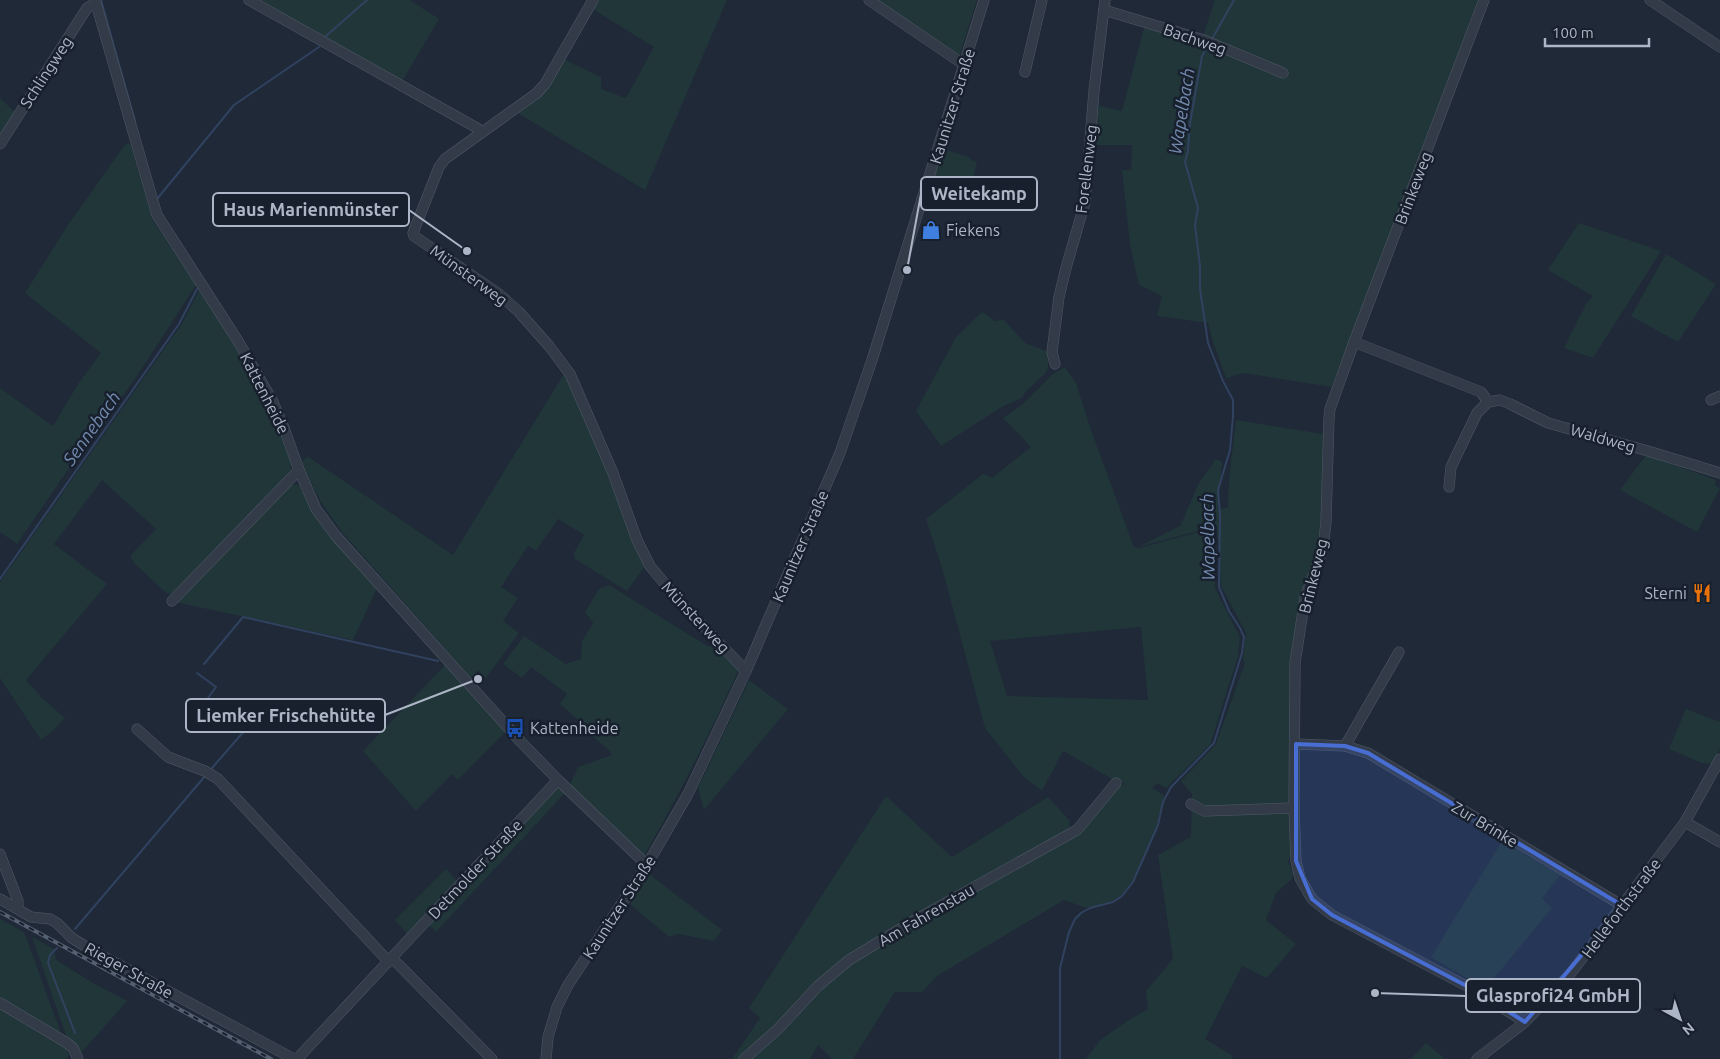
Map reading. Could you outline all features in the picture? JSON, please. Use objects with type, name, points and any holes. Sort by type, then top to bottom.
[{"type":"street","points":[[249,0],[469,124],[481,133],[537,93],[545,84],[592,0]]},
{"type":"street","points":[[869,0],[960,62],[965,63]]},
{"type":"street","name":"Kaunitzer Straße","points":[[546,1059],[548,1037],[557,1007],[568,985],[647,865],[688,794],[746,671],[840,453],[872,360],[984,0]]},
{"type":"street","points":[[1025,72],[1042,0]]},
{"type":"street","name":"Brinkeweg","points":[[1484,0],[1354,342],[1328,418],[1326,522],[1323,549],[1305,598],[1296,663],[1294,808],[1296,861],[1300,878],[1307,892],[1319,906],[1349,924],[1476,991],[1526,1022]]},
{"type":"street","points":[[1650,0],[1720,47]]},
{"type":"street","name":"Schlingweg","points":[[0,144],[87,8],[95,2]]},
{"type":"street","name":"Kattenheide","points":[[95,2],[157,215],[238,340],[272,400],[316,509],[336,536],[521,742],[647,865]]},
{"type":"street","name":"Bachweg","points":[[1104,5],[1204,40],[1283,73]]},
{"type":"street","name":"Forellenweg","points":[[1055,364],[1052,352],[1060,297],[1066,268],[1085,202],[1094,91],[1104,5]]},
{"type":"street","name":"Münsterweg","points":[[481,133],[445,159],[439,168],[413,231],[414,236],[499,294],[519,312],[549,346],[570,374],[613,473],[636,540],[650,566],[680,602],[746,671]]},
{"type":"street","points":[[1354,342],[1481,392],[1488,402],[1477,413],[1451,467],[1450,487]]},
{"type":"street","name":"Waldweg","points":[[1488,402],[1500,400],[1548,423],[1648,451],[1720,474]]},
{"type":"street","points":[[172,602],[299,470]]},
{"type":"street","points":[[1345,746],[1399,652]]},
{"type":"street","points":[[137,729],[168,757],[204,771],[218,779],[391,960],[492,1059]]},
{"type":"street","name":"Zur Brinke","points":[[1296,744],[1345,746],[1368,754],[1623,906]]},
{"type":"street","name":"Helleforthstraße","points":[[1477,1059],[1526,1022],[1571,973],[1685,822],[1720,759]]},
{"type":"street","name":"Detmolder Straße","points":[[296,1059],[558,780]]},
{"type":"street","name":"Am Fahrenstau","points":[[744,1059],[778,1029],[828,977],[849,960],[915,920],[1077,830],[1116,783]]},
{"type":"street","points":[[1191,804],[1204,811],[1294,808]]},
{"type":"street","points":[[1685,822],[1720,842]]},
{"type":"street","points":[[0,854],[18,901],[18,908]]},
{"type":"street","name":"Rieger Straße","points":[[0,899],[31,917],[50,918],[72,938],[88,948],[296,1059]]},
{"type":"street","points":[[0,1003],[67,1043],[73,1048],[78,1059]]},
{"type":"highlighted area","points":[[1296,744],[1345,746],[1368,753],[1623,906],[1525,1022],[1476,991],[1332,915],[1312,899],[1296,861]]},
{"type":"green space","points":[[260,0],[410,0],[439,19],[401,83]]},
{"type":"green space","points":[[596,0],[727,0],[645,190],[516,112],[563,59],[601,77],[601,89],[626,98],[654,47],[591,8]]},
{"type":"green space","points":[[874,0],[977,0],[959,57]]},
{"type":"green space","points":[[1215,0],[1478,0],[1332,387],[1243,373],[1226,378],[1208,323],[1157,316],[1162,296],[1139,285],[1130,245],[1122,170],[1131,170],[1132,145],[1092,145],[1096,105],[1122,111],[1145,24],[1201,42]]},
{"type":"green space","points":[[0,98],[16,113],[0,137]]},
{"type":"green space","points":[[130,143],[153,221],[196,285],[135,379],[83,448],[17,544],[0,532],[0,388],[53,426],[78,384],[101,353],[25,293],[68,225],[122,149],[126,144]]},
{"type":"green space","points":[[943,149],[969,157],[977,162],[967,204],[928,192]]},
{"type":"green space","points":[[1579,223],[1661,251],[1593,358],[1564,348],[1586,304],[1593,296],[1548,270]]},
{"type":"green space","points":[[1666,254],[1716,284],[1678,342],[1631,316]]},
{"type":"green space","points":[[199,291],[241,353],[268,402],[292,463],[290,476],[173,594],[166,593],[135,564],[130,556],[156,529],[102,480],[54,544],[107,584],[26,680],[43,699],[65,718],[41,740],[0,678],[0,582],[181,325]]},
{"type":"green space","points":[[982,312],[995,321],[1004,320],[1025,343],[1049,352],[1048,368],[1046,373],[1025,392],[1022,398],[1000,408],[941,446],[916,411],[956,337]]},
{"type":"green space","points":[[1065,367],[1076,383],[1091,430],[1134,547],[1139,548],[1214,528],[1215,588],[1240,637],[1238,656],[1210,745],[1166,788],[1157,783],[1152,788],[1164,795],[1157,825],[1132,882],[1121,896],[1107,904],[1086,908],[1064,900],[937,976],[922,992],[895,992],[853,1059],[832,1059],[818,1045],[810,1059],[732,1059],[760,1018],[749,1008],[886,796],[952,857],[1048,797],[1069,820],[1070,832],[1118,786],[1126,784],[1114,780],[1063,751],[1042,791],[1023,776],[985,728],[942,568],[926,519],[983,474],[992,478],[1031,447],[1003,418],[1024,403],[1053,374]],"holes":[[[1141,627],[1148,700],[1007,696],[990,641]]]},
{"type":"green space","points":[[565,372],[611,474],[645,566],[627,591],[575,559],[574,553],[584,535],[558,519],[536,551],[528,546],[501,587],[518,598],[503,621],[519,633],[486,678],[478,670],[471,678],[341,531],[321,502],[301,463],[307,456],[453,555]]},
{"type":"green space","points":[[1236,420],[1323,434],[1322,537],[1299,603],[1291,658],[1292,851],[1288,862],[1294,874],[1291,880],[1276,893],[1266,920],[1296,944],[1267,978],[1242,966],[1205,1039],[1233,1056],[1232,1059],[1086,1059],[1100,1040],[1148,1009],[1146,991],[1173,959],[1158,855],[1191,837],[1192,794],[1181,781],[1216,744],[1245,663],[1243,659],[1246,633],[1221,586],[1217,526],[1138,547],[1180,526],[1199,483],[1216,459],[1222,462],[1218,510],[1228,507]]},
{"type":"green space","points":[[1646,455],[1716,480],[1715,485],[1720,488],[1697,532],[1620,490]]},
{"type":"green space","points":[[289,484],[299,485],[306,499],[378,586],[353,640],[175,602]]},
{"type":"green space","points":[[609,585],[709,647],[717,639],[739,669],[693,765],[643,858],[569,787],[578,767],[612,755],[610,751],[585,730],[587,728],[560,704],[567,694],[531,667],[522,678],[503,664],[524,636],[566,664],[581,659],[582,641],[593,623],[585,612],[599,589]]},
{"type":"green space","points":[[446,664],[506,731],[458,780],[452,774],[416,811],[363,751]]},
{"type":"green space","points":[[749,680],[788,709],[704,810],[698,788]]},
{"type":"green space","points":[[1686,709],[1720,722],[1720,749],[1713,764],[1702,763],[1669,749]]},
{"type":"green space","points":[[557,785],[566,792],[436,932],[428,924]]},
{"type":"green space","points":[[1502,841],[1560,875],[1542,899],[1552,908],[1485,989],[1431,957]]},
{"type":"green space","points":[[446,869],[458,882],[409,936],[395,920]]},
{"type":"green space","points":[[649,874],[722,930],[714,941],[678,934],[669,937],[630,904]]},
{"type":"green space","points":[[0,919],[24,932],[69,1055],[66,1059],[0,1059]]},
{"type":"green space","points":[[32,937],[54,949],[56,960],[127,1001],[81,1053],[69,1044]]},
{"type":"green space","points":[[1426,1043],[1445,1059],[1411,1059]]},
{"type":"waterway","points":[[101,0],[135,121]]},
{"type":"waterway","name":"Sennebach","points":[[326,36],[367,0]]},
{"type":"waterway","name":"Wapelbach","points":[[1212,39],[1234,0]]},
{"type":"waterway","name":"Sennebach","points":[[157,199],[234,105],[319,47]]},
{"type":"waterway","name":"Wapelbach","points":[[1060,1059],[1060,968],[1069,932],[1075,919],[1081,913],[1090,908],[1113,902],[1122,896],[1133,882],[1158,825],[1163,802],[1171,787],[1214,743],[1242,653],[1244,637],[1229,611],[1219,587],[1220,515],[1218,490],[1230,450],[1233,400],[1223,381],[1208,343],[1200,289],[1200,266],[1195,225],[1198,208],[1185,162],[1202,56],[1207,47]]},
{"type":"waterway","name":"Sennebach","points":[[0,579],[179,324],[197,289]]},
{"type":"waterway","points":[[204,664],[243,617],[438,661]]},
{"type":"waterway","points":[[197,673],[216,687],[208,698],[253,721],[212,768]]},
{"type":"waterway","points":[[75,929],[206,775]]},
{"type":"waterway","points":[[57,948],[50,955],[48,963],[75,1033]]},
{"type":"railway","points":[[0,912],[271,1059]]},
{"type":"place","name":"Fiekens","points":[[931,230]]},
{"type":"place","name":"Haus Marienmünster","points":[[467,251]]},
{"type":"place","name":"Weitekamp","points":[[907,270]]},
{"type":"place","name":"Sterni","points":[[1702,593]]},
{"type":"place","name":"Liemker Frischehütte","points":[[478,679]]},
{"type":"place","name":"Kattenheide","points":[[515,728]]},
{"type":"place","name":"Glasprofi24 GmbH","points":[[1375,993]]}]
